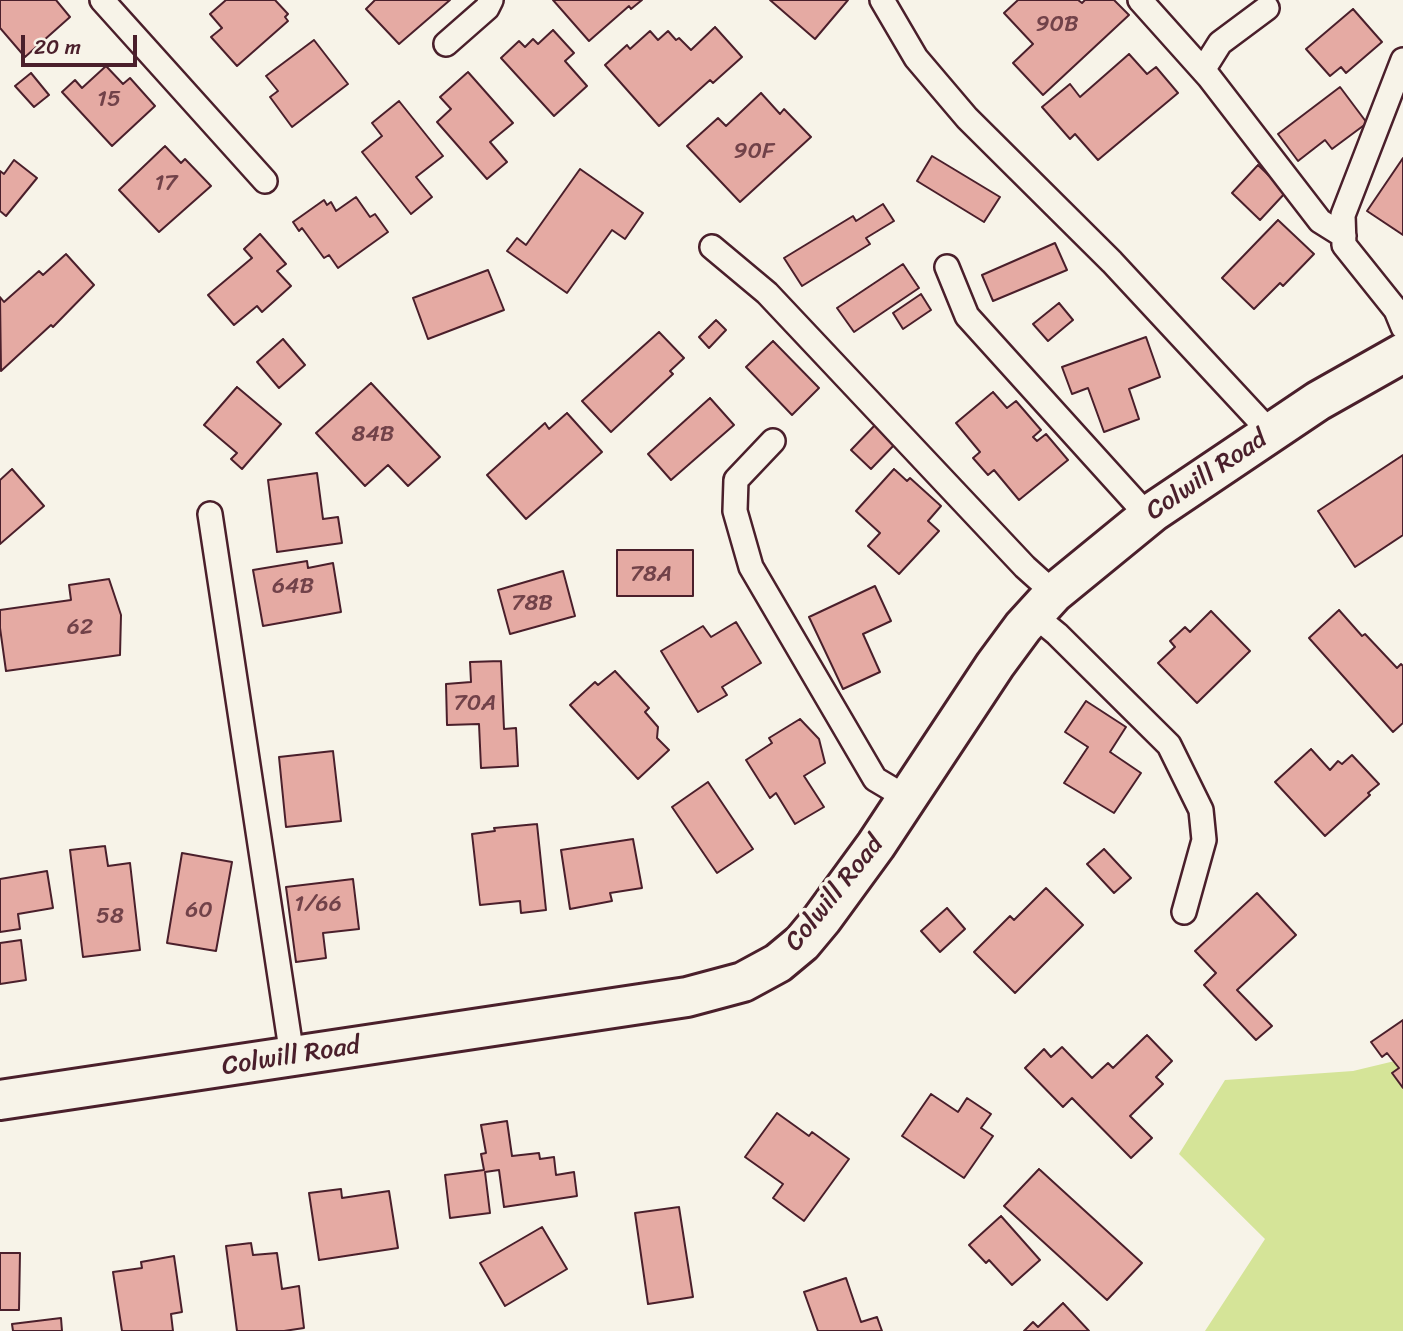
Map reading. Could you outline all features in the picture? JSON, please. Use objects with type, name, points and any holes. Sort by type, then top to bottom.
[{"type":"street","name":"Colwill Road","points":[[0,1100],[687,997],[743,982],[778,963],[802,943],[869,855],[995,665],[1044,604],[1148,516],[1318,401],[1403,353]]},
{"type":"lane","points":[[102,0],[265,181]]},
{"type":"lane","points":[[446,44],[487,8],[491,0]]},
{"type":"lane","points":[[882,0],[916,58],[967,118],[1112,262],[1271,433]]},
{"type":"lane","points":[[1140,0],[1203,70],[1320,221],[1344,236]]},
{"type":"lane","points":[[1203,70],[1220,43],[1266,8]]},
{"type":"lane","points":[[1403,60],[1343,215],[1344,245],[1396,310],[1403,327]]},
{"type":"lane","points":[[712,247],[766,293],[1025,567],[1057,634],[1169,745],[1201,810],[1204,840],[1184,912]]},
{"type":"lane","points":[[947,267],[967,316],[1148,516]]},
{"type":"lane","points":[[773,441],[736,480],[735,511],[751,567],[875,779],[907,798]]},
{"type":"lane","points":[[210,514],[292,1056]]},
{"type":"green space","points":[[1403,1059],[1403,1331],[1205,1331],[1265,1239],[1179,1154],[1225,1080],[1353,1071]]},
{"type":"building","points":[[0,0],[56,0],[70,17],[25,57],[0,28]]},
{"type":"building","points":[[226,0],[275,0],[288,14],[285,17],[288,21],[237,66],[211,37],[222,28],[210,14]]},
{"type":"building","points":[[375,0],[450,0],[399,44],[366,9]]},
{"type":"building","points":[[553,0],[642,0],[631,9],[629,6],[589,41]]},
{"type":"building","points":[[770,0],[848,0],[815,39]]},
{"type":"building","points":[[1018,0],[1078,0],[1082,3],[1085,0],[1114,0],[1129,15],[1043,95],[1013,63],[1033,44],[1004,13]]},
{"type":"building","points":[[1353,9],[1382,42],[1346,73],[1341,67],[1330,76],[1306,49]]},
{"type":"building","points":[[715,27],[742,57],[713,83],[710,80],[659,126],[605,65],[627,45],[630,49],[650,31],[658,40],[668,31],[691,50]]},
{"type":"building","points":[[553,30],[574,53],[565,61],[587,86],[554,116],[501,58],[519,41],[525,47],[533,39],[538,44]]},
{"type":"building","points":[[314,40],[348,84],[292,127],[270,97],[278,91],[266,76]]},
{"type":"building","points":[[1129,54],[1147,74],[1156,67],[1178,93],[1098,160],[1075,134],[1070,139],[1042,107],[1070,84],[1080,97]]},
{"type":"building","points":[[106,66],[123,84],[130,78],[155,106],[112,146],[62,92],[75,80],[82,88]]},
{"type":"building","points":[[468,72],[513,123],[490,142],[507,162],[487,179],[437,122],[451,109],[440,97]]},
{"type":"building","points":[[31,73],[49,95],[34,107],[15,86]]},
{"type":"building","points":[[1340,87],[1367,123],[1332,149],[1325,140],[1298,161],[1278,134]]},
{"type":"building","points":[[761,93],[780,114],[784,109],[811,137],[740,202],[687,146],[718,118],[726,126]]},
{"type":"building","points":[[399,101],[443,156],[416,177],[432,197],[411,214],[362,152],[382,136],[372,123]]},
{"type":"building","points":[[165,146],[181,163],[185,159],[211,186],[159,232],[119,190]]},
{"type":"building","points":[[932,156],[1000,197],[984,222],[917,181]]},
{"type":"building","points":[[1403,158],[1403,235],[1367,211]]},
{"type":"building","points":[[14,160],[37,178],[6,216],[0,211],[0,171],[4,174]]},
{"type":"building","points":[[1258,165],[1286,192],[1260,220],[1232,193]]},
{"type":"building","points":[[580,169],[643,213],[625,239],[612,230],[567,293],[507,251],[517,238],[526,245]]},
{"type":"building","points":[[356,197],[370,217],[375,214],[388,232],[338,268],[329,255],[324,258],[302,228],[299,231],[293,222],[324,200],[327,205],[331,202],[336,211]]},
{"type":"building","points":[[883,204],[894,221],[866,238],[870,244],[802,286],[784,258],[853,216],[856,221]]},
{"type":"building","points":[[1278,220],[1314,254],[1283,286],[1280,283],[1254,309],[1222,278]]},
{"type":"building","points":[[260,234],[286,264],[277,271],[291,286],[262,312],[257,306],[234,325],[208,295],[252,258],[244,249]]},
{"type":"building","points":[[1055,243],[1067,270],[993,301],[982,275]]},
{"type":"building","points":[[66,254],[94,285],[53,327],[51,325],[1,371],[0,297],[4,302],[39,271],[43,275]]},
{"type":"building","points":[[903,264],[919,288],[854,332],[837,308]]},
{"type":"building","points":[[488,270],[504,310],[428,339],[413,298]]},
{"type":"building","points":[[921,294],[931,310],[903,329],[893,313]]},
{"type":"building","points":[[1059,303],[1073,320],[1048,341],[1033,324]]},
{"type":"building","points":[[716,320],[726,330],[709,348],[699,337]]},
{"type":"building","points":[[659,332],[684,358],[670,371],[673,374],[611,432],[582,401]]},
{"type":"building","points":[[1146,337],[1160,377],[1129,389],[1139,419],[1104,432],[1088,388],[1072,394],[1062,367]]},
{"type":"building","points":[[283,339],[305,365],[279,388],[257,362]]},
{"type":"building","points":[[773,341],[819,388],[792,415],[746,367]]},
{"type":"building","points":[[371,383],[440,457],[408,486],[388,465],[365,486],[316,433]]},
{"type":"building","points":[[237,387],[281,424],[242,469],[231,459],[237,453],[204,425]]},
{"type":"building","points":[[993,392],[1007,408],[1016,401],[1041,430],[1033,437],[1037,441],[1046,434],[1068,460],[1019,500],[994,470],[988,475],[973,458],[980,452],[956,423]]},
{"type":"building","points":[[710,398],[734,425],[671,480],[648,454]]},
{"type":"building","points":[[567,413],[602,452],[526,519],[487,475],[545,423],[549,429]]},
{"type":"building","points":[[876,424],[896,443],[871,469],[851,450]]},
{"type":"building","points":[[1403,455],[1403,535],[1355,567],[1318,511]]},
{"type":"building","points":[[12,469],[44,506],[0,544],[0,480]]},
{"type":"building","points":[[894,469],[907,481],[910,478],[941,506],[928,521],[939,531],[899,574],[868,546],[880,533],[856,511]]},
{"type":"building","points":[[317,473],[323,519],[338,517],[342,543],[277,552],[268,480]]},
{"type":"building","points":[[617,550],[693,550],[693,596],[617,596]]},
{"type":"building","points":[[307,561],[308,568],[333,563],[341,612],[263,626],[253,570]]},
{"type":"building","points":[[563,571],[575,616],[510,634],[498,590]]},
{"type":"building","points":[[109,579],[121,615],[120,655],[6,671],[0,610],[71,600],[69,585]]},
{"type":"building","points":[[875,586],[891,621],[863,634],[880,672],[843,689],[809,617]]},
{"type":"building","points":[[1339,610],[1362,636],[1365,634],[1397,668],[1401,664],[1403,666],[1403,723],[1393,732],[1309,638]]},
{"type":"building","points":[[1211,611],[1250,651],[1197,703],[1158,663],[1175,647],[1170,641],[1185,627],[1190,632]]},
{"type":"building","points":[[736,622],[761,663],[722,687],[727,695],[698,712],[661,651],[703,626],[711,637]]},
{"type":"building","points":[[501,661],[504,729],[516,728],[518,766],[481,768],[479,724],[447,725],[446,684],[471,682],[470,662]]},
{"type":"building","points":[[615,671],[649,708],[645,712],[658,727],[657,738],[669,750],[638,779],[570,705],[595,682],[598,685]]},
{"type":"building","points":[[1086,701],[1126,727],[1110,752],[1141,773],[1114,813],[1064,783],[1088,747],[1065,732]]},
{"type":"building","points":[[800,719],[819,739],[825,763],[804,776],[824,807],[795,824],[776,793],[770,798],[746,760],[772,743],[769,738]]},
{"type":"building","points":[[1311,749],[1330,770],[1338,761],[1342,764],[1352,755],[1379,784],[1325,836],[1275,782]]},
{"type":"building","points":[[333,751],[341,821],[286,827],[279,757]]},
{"type":"building","points":[[708,782],[753,849],[717,873],[672,807]]},
{"type":"building","points":[[537,824],[546,910],[521,913],[520,901],[480,905],[472,834],[495,831],[494,828]]},
{"type":"building","points":[[633,839],[642,888],[610,893],[612,901],[570,909],[561,850]]},
{"type":"building","points":[[105,846],[108,866],[130,863],[140,950],[83,957],[70,850]]},
{"type":"building","points":[[1104,849],[1131,878],[1114,893],[1087,864]]},
{"type":"building","points":[[182,853],[232,862],[216,951],[167,943]]},
{"type":"building","points":[[47,871],[53,908],[18,914],[20,929],[0,932],[0,879]]},
{"type":"building","points":[[353,879],[359,929],[323,933],[326,958],[296,962],[286,887]]},
{"type":"building","points":[[1046,888],[1083,925],[1015,993],[974,952],[1010,916],[1014,920]]},
{"type":"building","points":[[1257,893],[1296,935],[1237,990],[1272,1026],[1256,1040],[1204,985],[1216,973],[1195,951]]},
{"type":"building","points":[[947,908],[965,929],[940,952],[921,931]]},
{"type":"building","points":[[21,940],[26,980],[0,984],[0,943]]},
{"type":"building","points":[[1403,1020],[1403,1088],[1392,1073],[1399,1068],[1387,1053],[1382,1057],[1371,1042]]},
{"type":"building","points":[[1147,1035],[1172,1061],[1156,1077],[1163,1084],[1130,1116],[1152,1138],[1131,1158],[1072,1098],[1063,1107],[1025,1068],[1044,1049],[1051,1057],[1062,1047],[1092,1078],[1108,1063],[1113,1068]]},
{"type":"building","points":[[931,1094],[958,1112],[967,1098],[991,1114],[981,1128],[993,1136],[964,1178],[902,1136]]},
{"type":"building","points":[[777,1113],[809,1136],[812,1132],[849,1159],[804,1221],[773,1198],[783,1184],[745,1157]]},
{"type":"building","points":[[507,1121],[512,1156],[539,1153],[540,1159],[554,1157],[556,1175],[574,1172],[577,1196],[504,1207],[499,1170],[485,1172],[490,1213],[450,1218],[445,1175],[484,1170],[481,1154],[486,1153],[481,1125]]},
{"type":"building","points":[[1039,1169],[1142,1263],[1107,1300],[1004,1206]]},
{"type":"building","points":[[341,1189],[342,1198],[389,1191],[398,1248],[319,1260],[309,1193]]},
{"type":"building","points":[[679,1207],[693,1297],[648,1304],[635,1213]]},
{"type":"building","points":[[1001,1216],[1040,1260],[1012,1285],[989,1260],[986,1263],[969,1245]]},
{"type":"building","points":[[542,1227],[567,1269],[505,1306],[480,1263]]},
{"type":"building","points":[[251,1243],[253,1255],[277,1253],[282,1289],[299,1286],[304,1328],[284,1331],[237,1331],[226,1246]]},
{"type":"building","points":[[0,1253],[20,1253],[19,1310],[0,1310]]},
{"type":"building","points":[[174,1256],[182,1312],[171,1314],[173,1331],[122,1331],[113,1272],[142,1268],[141,1262]]},
{"type":"building","points":[[846,1278],[861,1322],[877,1317],[882,1331],[818,1331],[804,1292]]},
{"type":"building","points":[[1063,1303],[1089,1331],[1024,1331],[1033,1322],[1038,1327]]},
{"type":"building","points":[[61,1318],[62,1331],[13,1331],[12,1324]]}]
